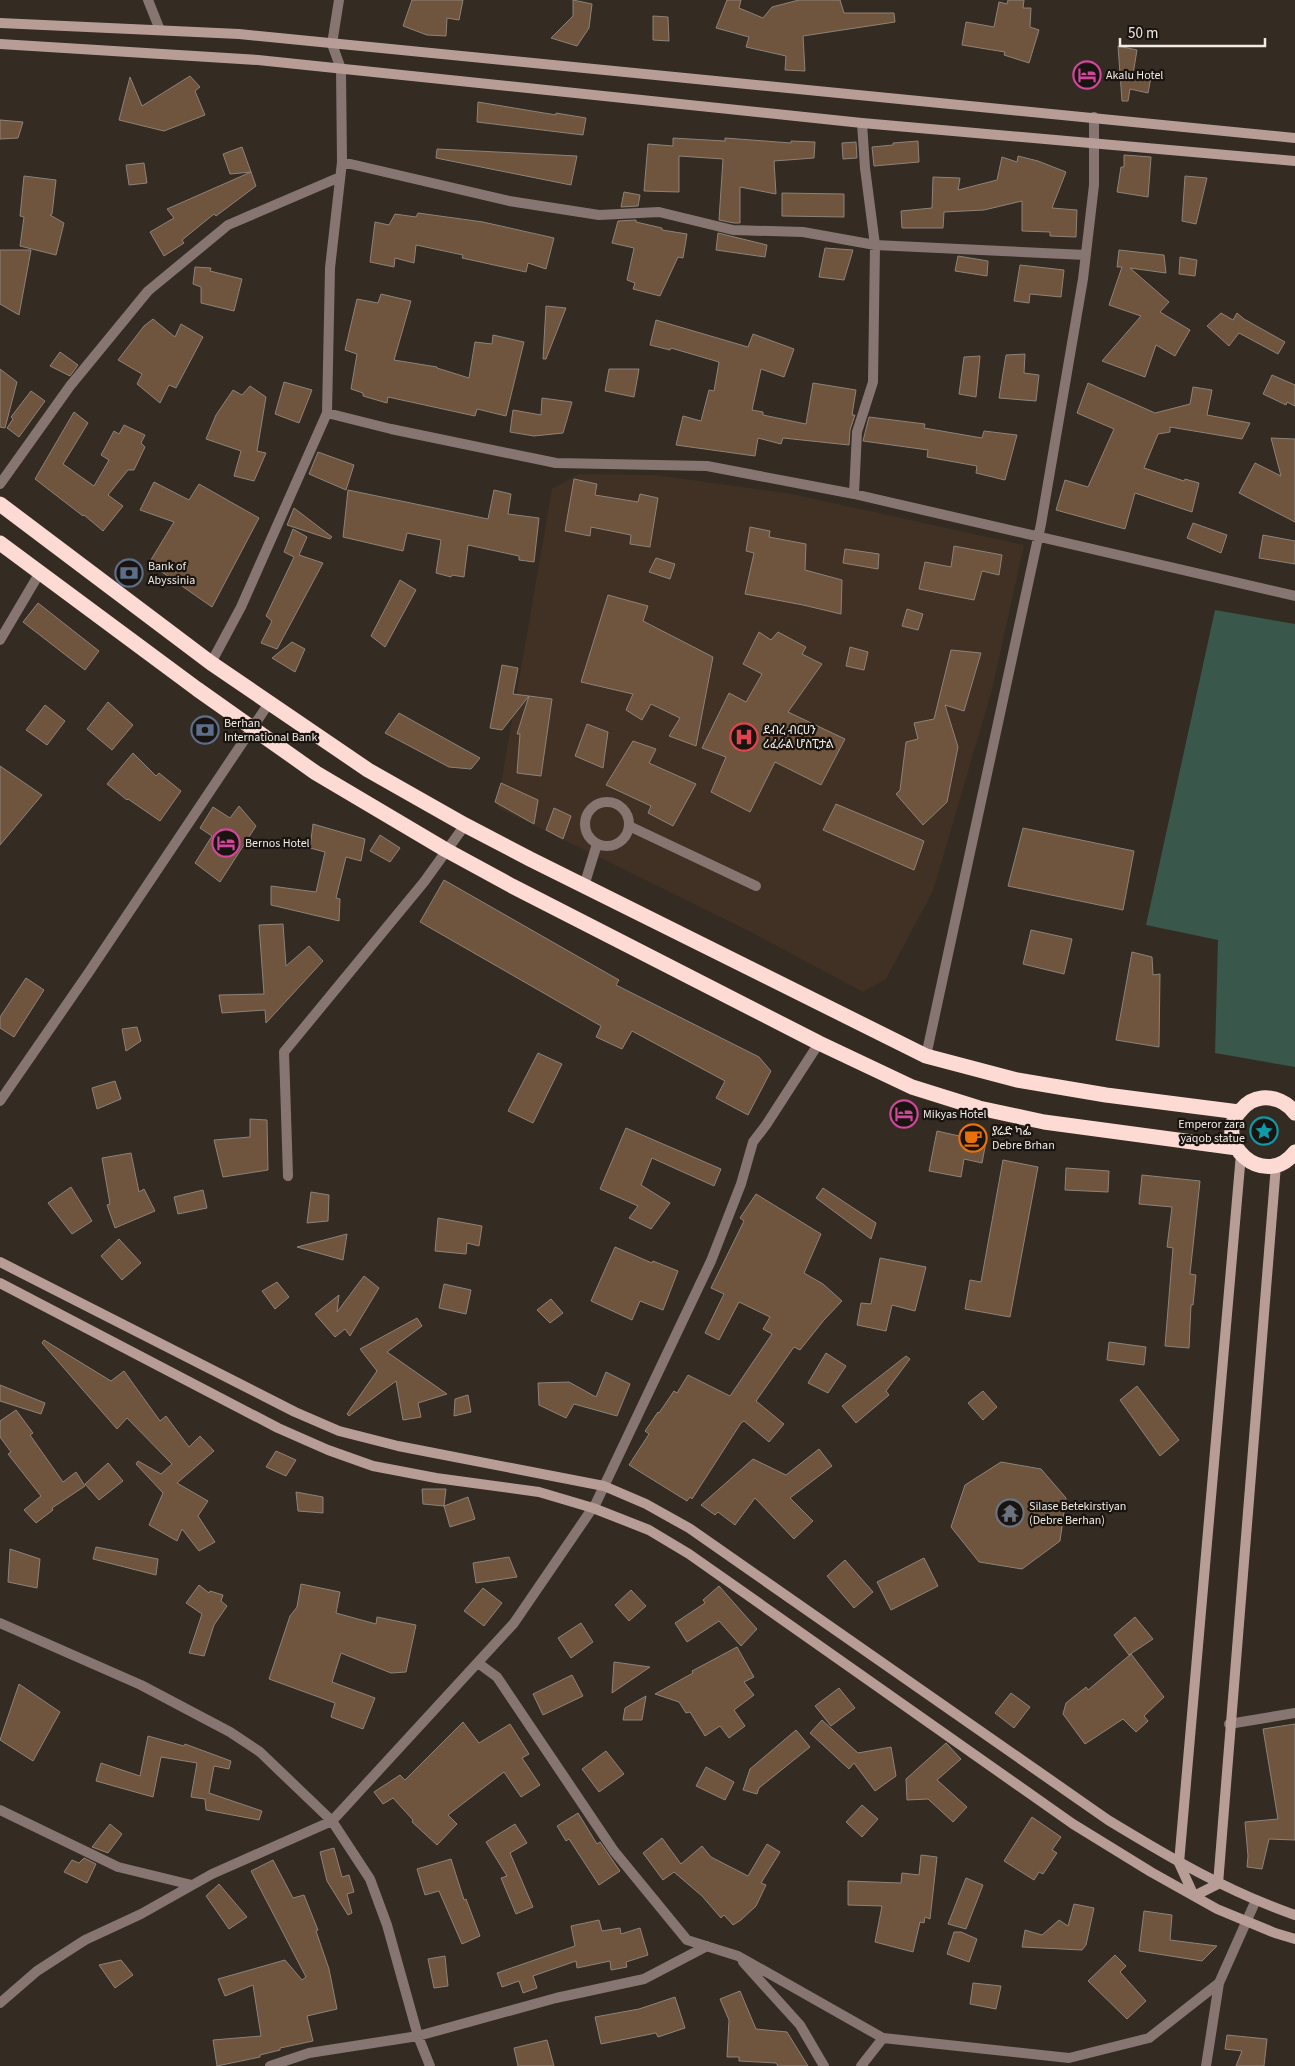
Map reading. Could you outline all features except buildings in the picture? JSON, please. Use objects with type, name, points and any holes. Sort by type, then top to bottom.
[{"type":"highway","points":[[0,504],[211,663],[368,770],[465,825],[584,886],[926,1056],[1027,1082],[1106,1095],[1239,1112]]},
{"type":"highway","points":[[0,543],[39,574],[316,773],[446,850],[512,886],[819,1043],[912,1087],[979,1108],[1044,1122],[1239,1151],[1256,1165],[1276,1165],[1284,1162],[1295,1152]]},
{"type":"highway","points":[[1239,1151],[1232,1130],[1239,1112],[1247,1103],[1258,1099],[1270,1098],[1281,1101],[1291,1107],[1295,1113]]},
{"type":"street","points":[[148,0],[160,30]]},
{"type":"street","points":[[211,663],[241,607],[327,413],[330,268],[342,162],[341,70],[332,44],[339,0]]},
{"type":"street","points":[[0,23],[239,34],[1295,138]]},
{"type":"street","points":[[0,44],[248,59],[862,123],[1295,161]]},
{"type":"street","points":[[926,1056],[1038,536],[1086,255],[1094,185],[1094,117]]},
{"type":"street","points":[[854,494],[857,432],[873,382],[875,245],[865,168],[862,123]]},
{"type":"street","points":[[342,162],[509,201],[599,215],[659,212],[734,230],[803,232],[875,245],[1086,255]]},
{"type":"street","points":[[0,484],[70,386],[148,291],[228,225],[340,177]]},
{"type":"street","points":[[327,413],[391,429],[556,463],[707,466],[854,494],[1295,596]]},
{"type":"street","points":[[0,640],[39,574]]},
{"type":"street","points":[[0,1101],[90,972],[251,727],[269,703]]},
{"type":"street","points":[[609,801],[618,804],[628,818],[627,834],[613,846],[597,844],[589,838],[585,830],[584,821],[593,806],[600,802],[609,801]]},
{"type":"street","points":[[288,1176],[284,1052],[406,905],[465,825]]},
{"type":"street","points":[[629,826],[756,886]]},
{"type":"street","points":[[584,886],[597,844]]},
{"type":"street","points":[[0,2003],[37,1972],[86,1940],[141,1914],[212,1874],[332,1821],[514,1623],[593,1508],[712,1261],[741,1184],[753,1142],[766,1126],[819,1043]]},
{"type":"street","points":[[1194,1896],[1179,1863],[1239,1151]]},
{"type":"street","points":[[1218,1884],[1229,1724],[1276,1165]]},
{"type":"street","points":[[0,1262],[295,1412],[339,1431],[398,1446],[604,1486],[646,1504],[689,1528],[1100,1814],[1179,1863],[1218,1884],[1295,1915]]},
{"type":"street","points":[[0,1283],[278,1428],[328,1450],[374,1466],[436,1478],[539,1492],[593,1508],[649,1530],[689,1554],[1073,1824],[1217,1909],[1275,1934],[1295,1939]]},
{"type":"street","points":[[0,1623],[141,1685],[230,1732],[260,1752],[332,1821],[370,1879],[387,1925],[418,2036],[430,2066]]},
{"type":"street","points":[[478,1663],[497,1677],[614,1851],[687,1940],[738,1956],[883,2038],[1069,2058],[1149,2038],[1219,1983]]},
{"type":"street","points":[[1229,1724],[1295,1713]]},
{"type":"street","points":[[0,1810],[118,1867],[192,1885]]},
{"type":"street","points":[[1194,1896],[1218,1884]]},
{"type":"street","points":[[1206,2066],[1219,1983],[1256,1900]]},
{"type":"street","points":[[270,2066],[310,2053],[418,2036],[556,1998],[644,1979],[707,1946]]},
{"type":"street","points":[[738,1956],[800,2025],[824,2066]]},
{"type":"street","points":[[861,2066],[883,2038]]},
{"type":"shaded area","name":"ደብረ ብርሀን ሪፈራል ሆስፒታል","points":[[579,474],[655,475],[792,494],[1024,545],[992,690],[933,891],[886,979],[863,992],[747,930],[497,807],[552,489]]},
{"type":"green space","points":[[1215,610],[1295,624],[1295,1067],[1215,1053],[1218,940],[1146,925]]},
{"type":"place","name":"Akalu Hotel","points":[[1087,75]]},
{"type":"place","name":"Bank of Abyssinia","points":[[129,573]]},
{"type":"place","name":"Berhan International Bank","points":[[205,730]]},
{"type":"place","name":"ደብረ ብርሀን ሪፈራል ሆስፒታል","points":[[744,737]]},
{"type":"place","name":"Bernos Hotel","points":[[226,843]]},
{"type":"place","name":"Mikyas Hotel","points":[[904,1114]]},
{"type":"place","name":"Emperor zara yaqob statue","points":[[1264,1131]]},
{"type":"place","name":"ያሬድ ካፌ Debre Brhan","points":[[973,1138]]},
{"type":"place","name":"Silase Betekirstiyan (Debre Berhan)","points":[[1010,1513]]}]
